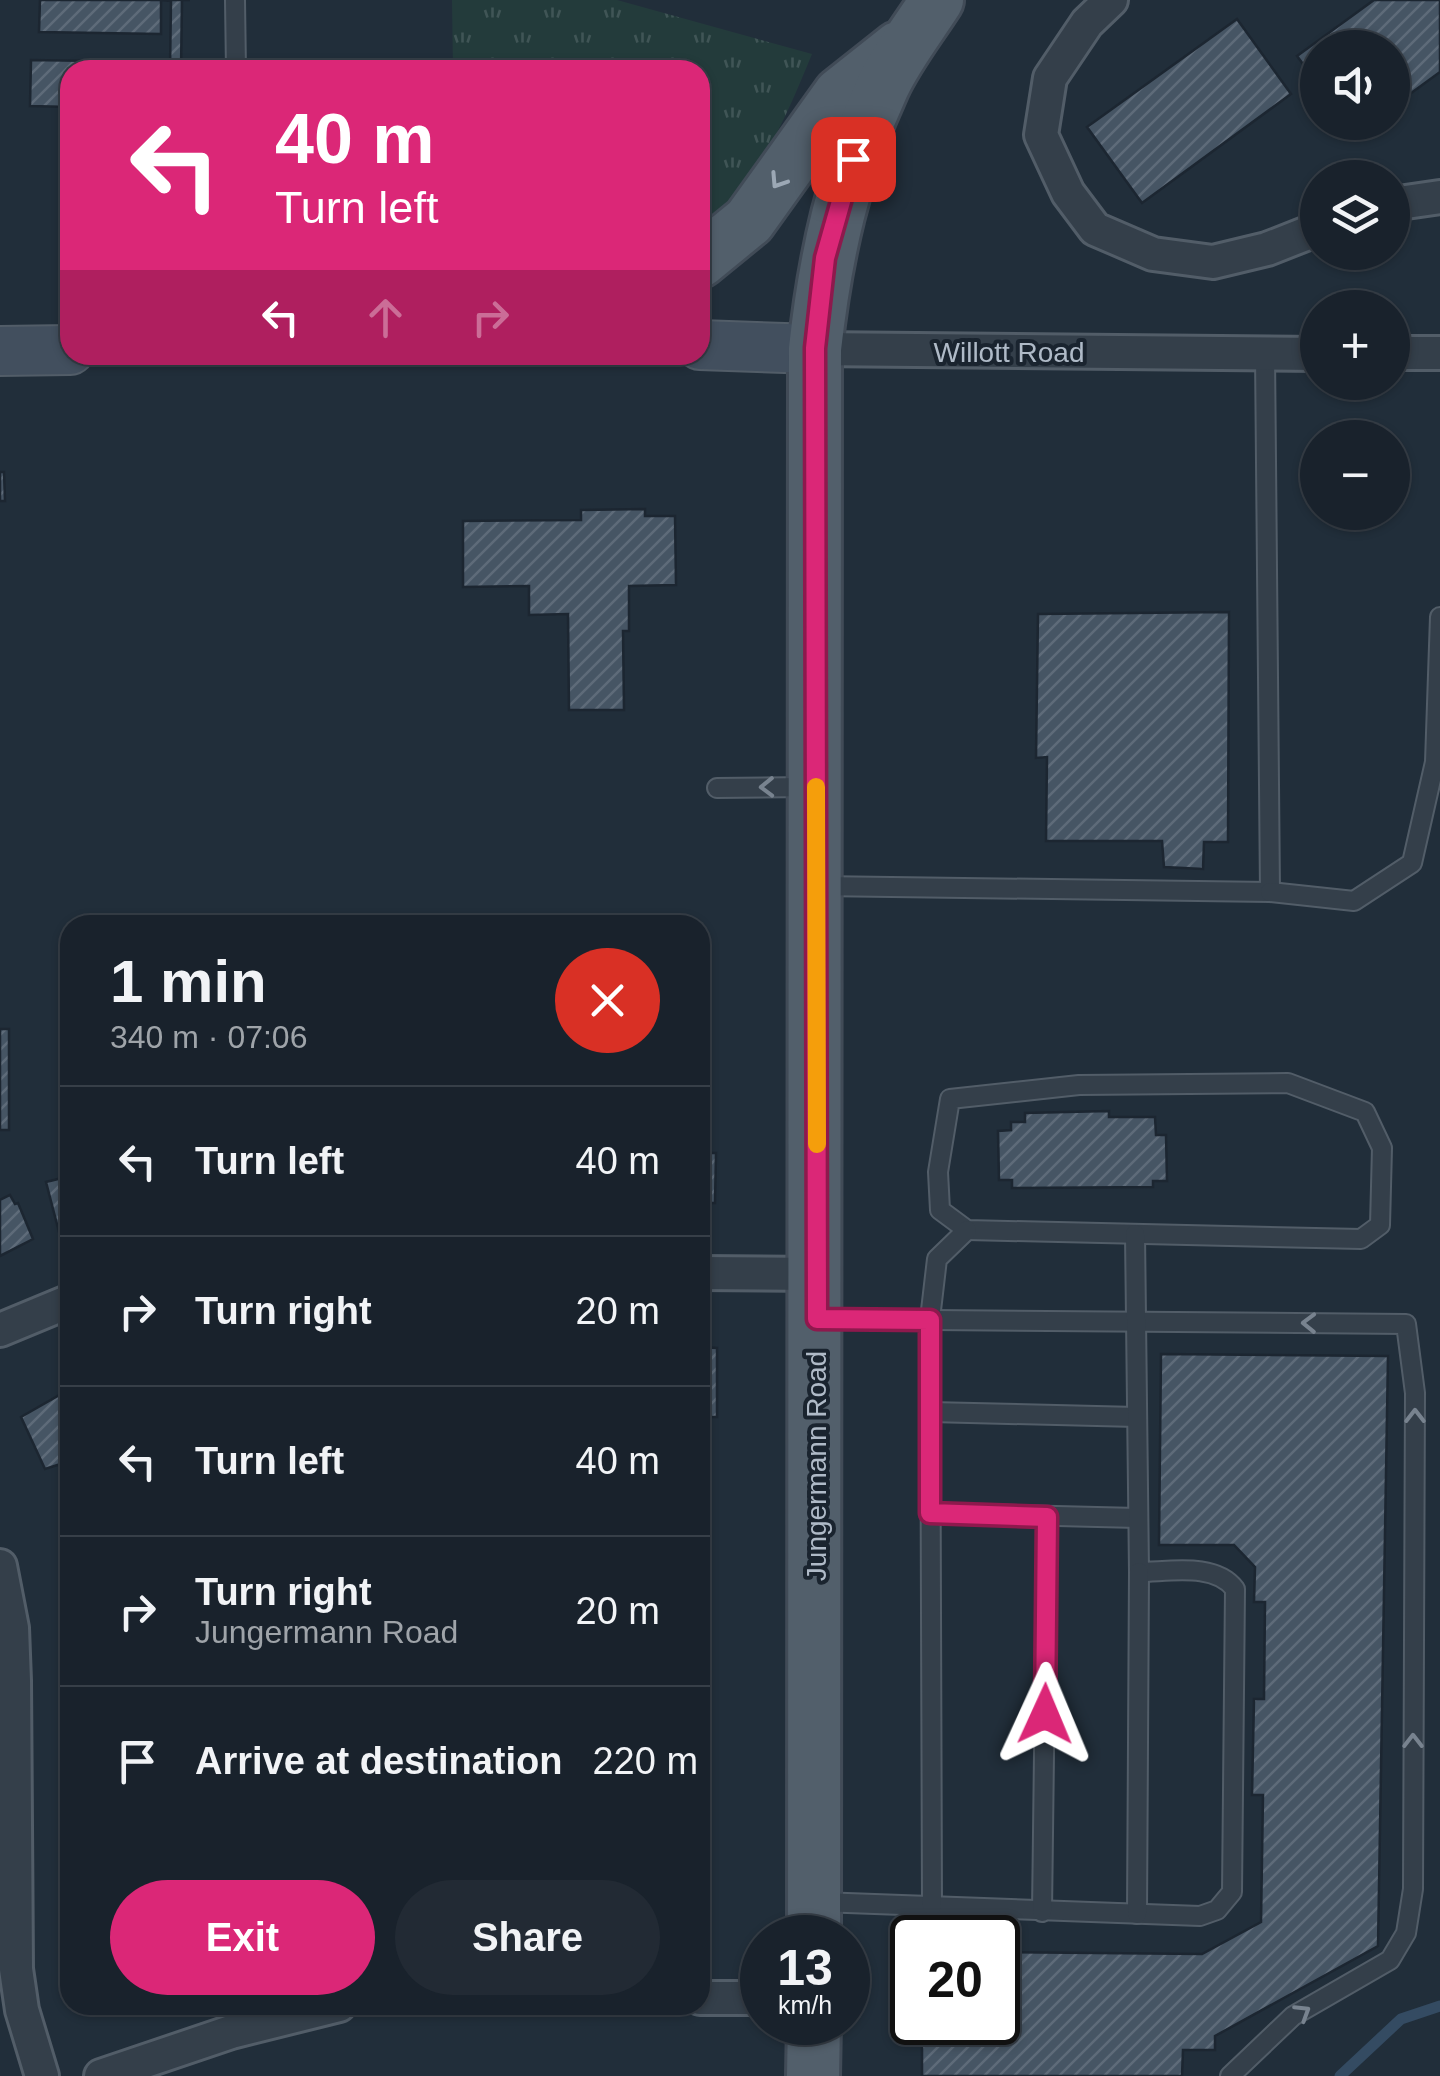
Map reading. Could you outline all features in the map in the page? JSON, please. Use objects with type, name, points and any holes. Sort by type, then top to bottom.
[{"type":"main road","points":[[710,252],[749,222],[840,94],[926,18]]},
{"type":"main road","name":"Jungermann Road","points":[[814,1915],[815,348],[825,258],[853,159],[884,83],[926,18]]},
{"type":"main road","name":"Willott Road","points":[[710,345],[815,348]]},
{"type":"main road","points":[[0,351],[60,350]]},
{"type":"main road","points":[[813,2076],[814,2045]]},
{"type":"street","points":[[1111,0],[1087,22],[1050,78],[1041,135],[1068,193],[1096,229],[1153,254],[1213,262],[1300,237]]},
{"type":"street","points":[[1410,201],[1440,197]]},
{"type":"street","name":"Willott Road","points":[[815,348],[1300,354]]},
{"type":"street","points":[[1410,353],[1440,353]]},
{"type":"street","points":[[710,1275],[817,1297]]},
{"type":"street","points":[[0,1330],[60,1306]]},
{"type":"street","points":[[0,1566],[12,1628],[16,1969],[22,2010],[42,2076]]},
{"type":"street","points":[[710,1998],[740,1998]]},
{"type":"street","points":[[100,2076],[295,2015]]},
{"type":"lane","points":[[235,0],[236,60]]},
{"type":"lane","points":[[1266,354],[1270,892]]},
{"type":"lane","points":[[816,886],[1270,892],[1354,901],[1412,863],[1437,762],[1440,617]]},
{"type":"lane","points":[[717,788],[816,787]]},
{"type":"lane","points":[[1288,1083],[1364,1112],[1382,1148],[1380,1224],[1362,1239],[966,1230],[940,1210],[938,1172],[950,1098],[1078,1085],[1288,1083]]},
{"type":"lane","points":[[932,1906],[930,1320],[937,1260],[966,1230]]},
{"type":"lane","points":[[1135,1234],[1139,1572],[1137,1914]]},
{"type":"lane","points":[[817,1297],[930,1320],[1406,1324],[1415,1413],[1413,1889],[1406,1934],[1390,1960],[1294,2016],[1230,2076]]},
{"type":"lane","points":[[930,1412],[1137,1416]]},
{"type":"lane","points":[[930,1513],[1138,1518]]},
{"type":"lane","points":[[1042,1912],[1047,1517]]},
{"type":"lane","points":[[856,1915],[932,1906],[1200,1916],[1218,1910],[1232,1892],[1235,1589],[1220,1576],[1202,1571],[1139,1572]]},
{"type":"green space","points":[[452,0],[617,0],[812,54],[768,149],[738,192],[710,219],[710,60],[453,60]]},
{"type":"building","points":[[40,0],[161,0],[161,34],[39,32]]},
{"type":"building","points":[[161,0],[182,0],[181,60],[170,60],[171,1]]},
{"type":"building","points":[[1374,0],[1440,0],[1440,72],[1410,94],[1410,30],[1333,30]]},
{"type":"building","points":[[1237,19],[1291,94],[1142,203],[1087,127]]},
{"type":"building","points":[[31,60],[60,60],[60,107],[30,106]]},
{"type":"building","points":[[0,472],[4,472],[5,501],[0,501]]},
{"type":"building","points":[[645,509],[645,516],[675,516],[676,585],[629,586],[629,631],[623,631],[624,710],[569,710],[568,614],[529,615],[529,586],[463,587],[463,521],[581,520],[581,510]]},
{"type":"building","points":[[1229,612],[1228,842],[1204,842],[1203,869],[1164,867],[1162,841],[1046,841],[1047,757],[1036,758],[1038,614]]},
{"type":"building","points":[[0,1029],[9,1029],[9,1130],[0,1130]]},
{"type":"building","points":[[1109,1111],[1109,1117],[1155,1117],[1156,1135],[1166,1135],[1167,1181],[1153,1181],[1153,1187],[1012,1188],[1012,1180],[999,1180],[998,1131],[1011,1130],[1011,1122],[1025,1122],[1025,1113]]},
{"type":"building","points":[[710,1153],[716,1153],[715,1203],[710,1203]]},
{"type":"building","points":[[60,1178],[59,1232],[46,1182]]},
{"type":"building","points":[[10,1195],[18,1203],[33,1239],[0,1256],[0,1200]]},
{"type":"building","points":[[710,1348],[717,1348],[717,1417],[710,1417]]},
{"type":"building","points":[[1161,1354],[1388,1356],[1378,1946],[1215,2036],[1215,2050],[1183,2050],[1182,2076],[922,2076],[922,2045],[1020,2045],[1020,1952],[1202,1954],[1261,1922],[1263,1795],[1252,1795],[1254,1699],[1264,1699],[1265,1602],[1254,1602],[1255,1567],[1234,1545],[1159,1545]]},
{"type":"building","points":[[60,1395],[60,1464],[45,1469],[21,1417]]},
{"type":"waterway","points":[[1340,2076],[1401,2019],[1440,2006]]},
{"type":"slow traffic","points":[[816,787],[817,1144]]},
{"type":"route","points":[[853,159],[825,258],[815,348],[817,1319],[930,1320],[930,1513],[1047,1517],[1045,1714]]}]
